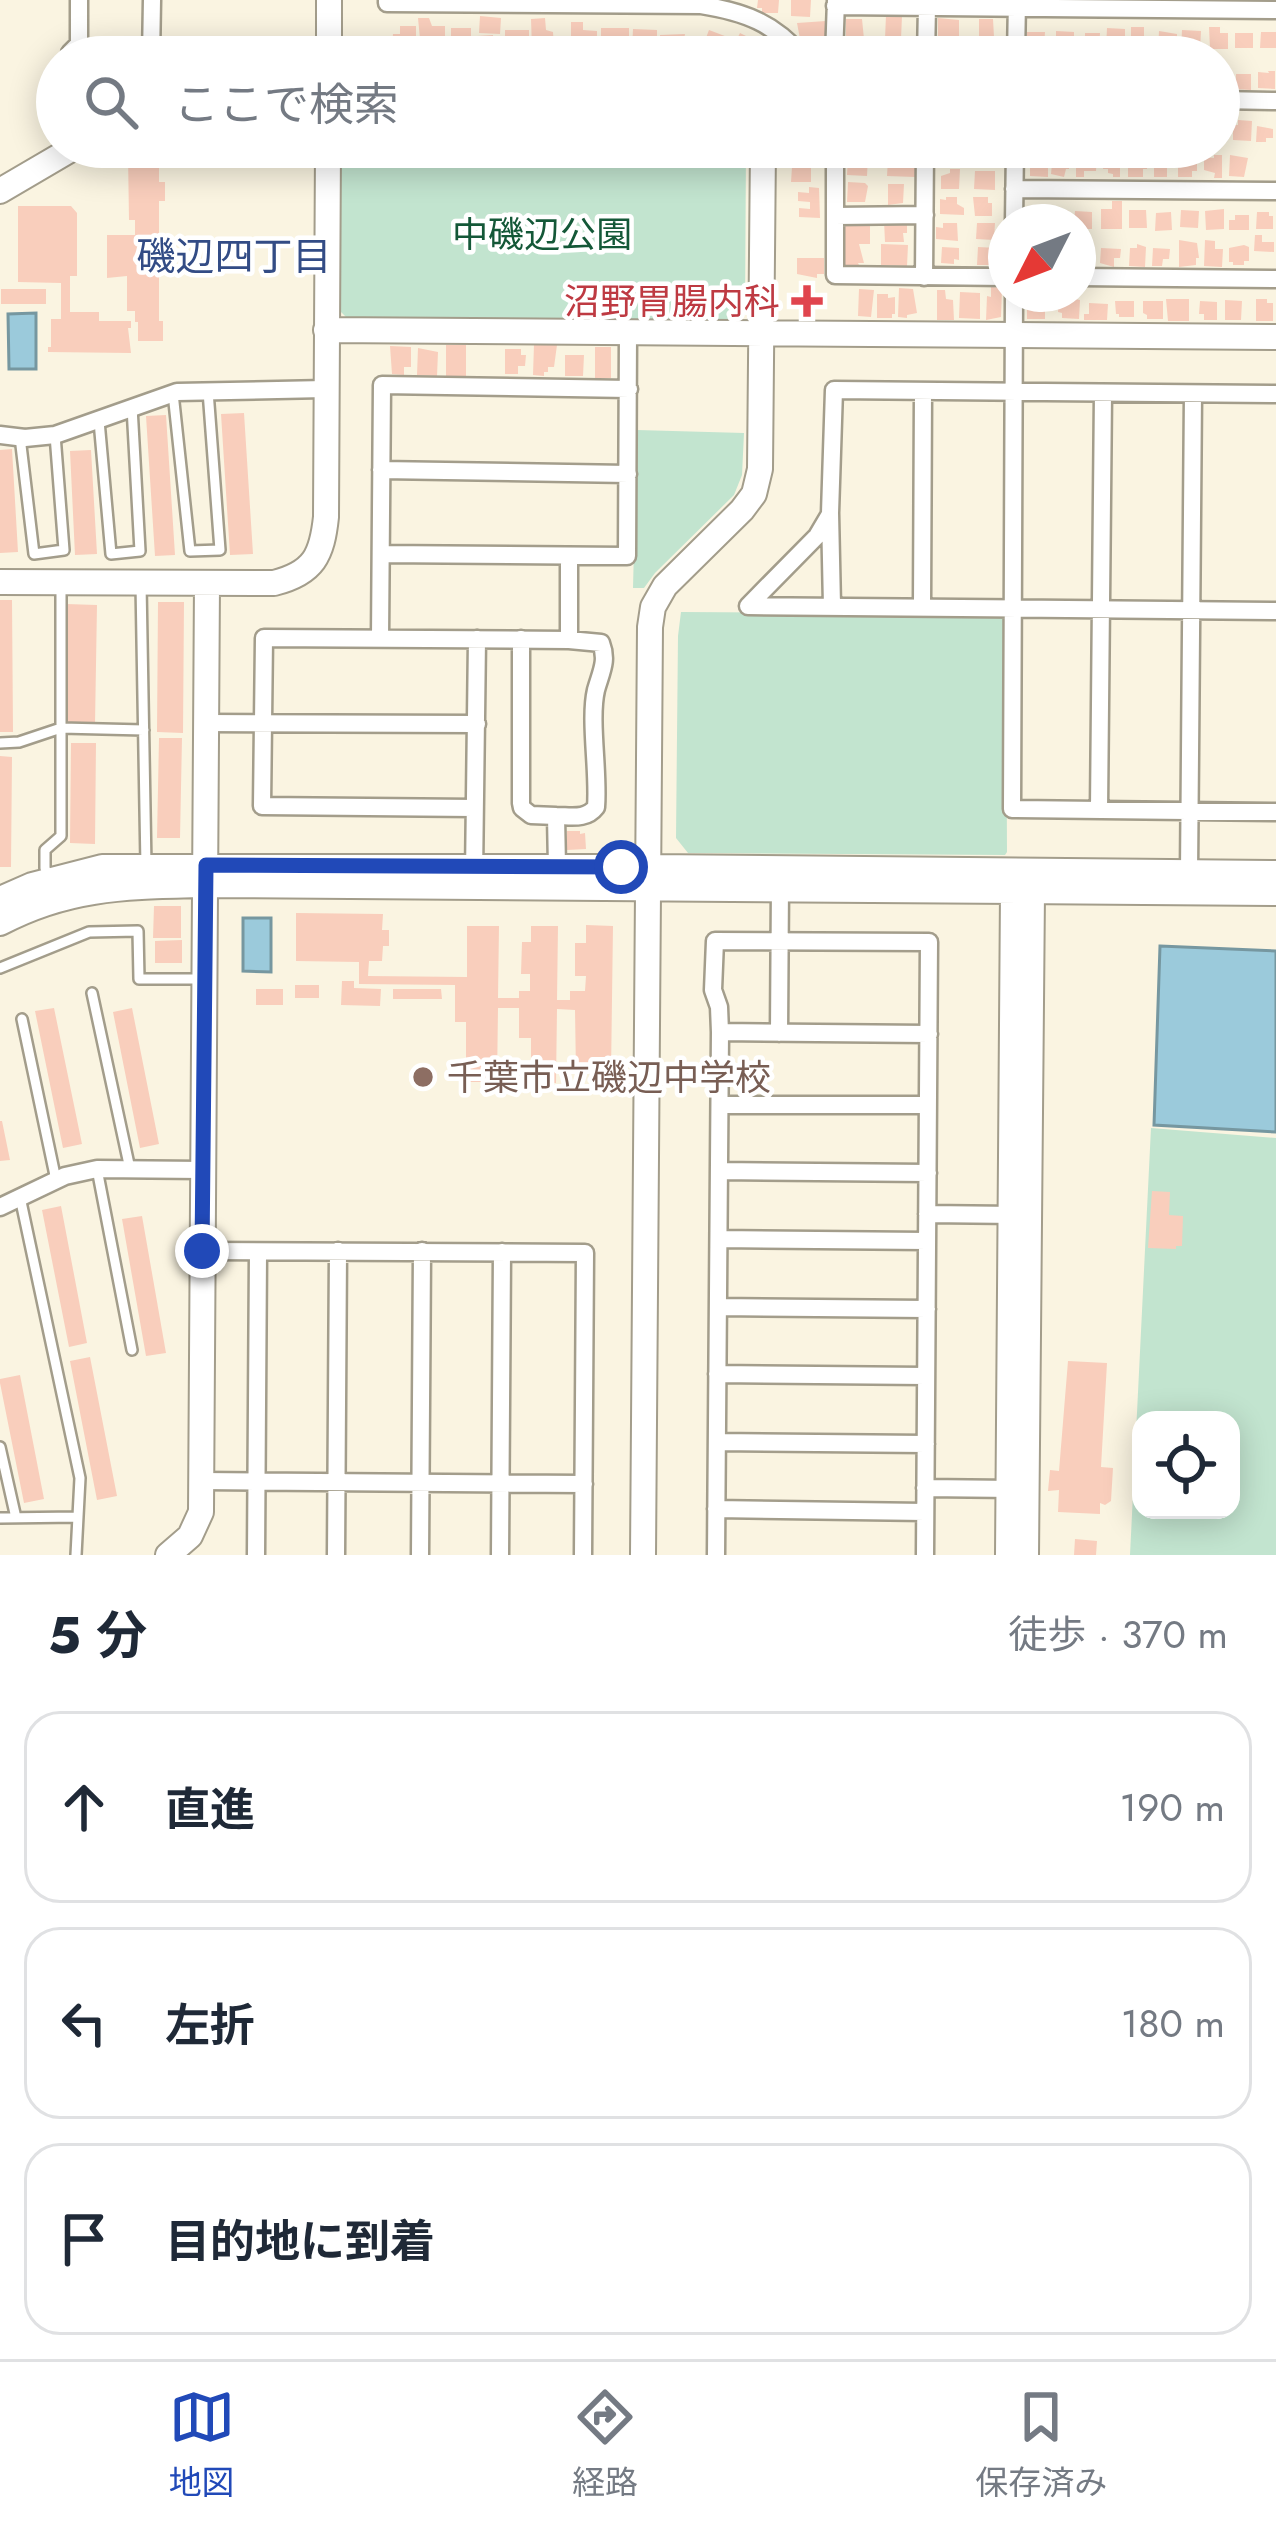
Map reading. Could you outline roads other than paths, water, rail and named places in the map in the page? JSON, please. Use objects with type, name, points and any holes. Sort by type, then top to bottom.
[{"type":"street","points":[[80,0],[80,36]]},
{"type":"street","points":[[151,36],[152,0]]},
{"type":"street","points":[[329,0],[329,36]]},
{"type":"street","points":[[387,0],[744,6],[784,36]]},
{"type":"street","points":[[835,36],[836,3],[1276,10]]},
{"type":"street","points":[[1016,36],[1017,3]]},
{"type":"street","points":[[926,36],[927,6]]},
{"type":"street","points":[[1240,100],[1276,100]]},
{"type":"street","points":[[0,191],[39,168]]},
{"type":"street","points":[[0,582],[274,583],[304,571],[315,560],[326,517],[328,168]]},
{"type":"street","points":[[643,1555],[650,627],[653,608],[665,586],[742,510],[754,494],[760,470],[764,168]]},
{"type":"street","points":[[835,168],[835,275],[988,277]]},
{"type":"street","points":[[924,277],[925,168]]},
{"type":"street","points":[[1014,168],[1014,204]]},
{"type":"street","points":[[1014,189],[1276,191]]},
{"type":"street","points":[[835,216],[925,215]]},
{"type":"street","points":[[1096,278],[1276,279]]},
{"type":"street","points":[[1015,312],[1012,809],[1276,812]]},
{"type":"street","points":[[326,330],[1276,337]]},
{"type":"street","points":[[381,554],[627,556],[628,333]]},
{"type":"street","points":[[380,638],[382,386],[628,389]]},
{"type":"street","points":[[0,435],[55,435],[173,393],[325,389]]},
{"type":"street","points":[[832,606],[834,390],[1276,394]]},
{"type":"street","points":[[922,607],[923,392]]},
{"type":"street","points":[[1099,809],[1103,393]]},
{"type":"street","points":[[1189,872],[1193,394]]},
{"type":"street","points":[[381,470],[628,474]]},
{"type":"street","points":[[830,513],[818,536],[748,606],[1276,611]]},
{"type":"street","points":[[569,556],[569,640]]},
{"type":"street","points":[[168,1555],[190,1536],[201,1512],[207,583]]},
{"type":"street","points":[[474,808],[262,806],[264,638],[595,640],[604,649],[604,670],[595,693],[597,801],[591,814],[531,815],[522,808],[521,640]]},
{"type":"street","points":[[474,878],[477,639]]},
{"type":"street","points":[[206,723],[477,724]]},
{"type":"street","points":[[556,816],[556,867]]},
{"type":"street","points":[[0,899],[102,867],[146,866],[206,875],[780,880],[1276,893]]},
{"type":"street","points":[[474,878],[556,867],[650,878]]},
{"type":"street","points":[[1022,885],[1189,872],[1276,873]]},
{"type":"street","points":[[0,922],[64,896],[206,875]]},
{"type":"street","points":[[779,1033],[780,880]]},
{"type":"street","points":[[1019,1215],[1033,1179],[1022,885]]},
{"type":"street","points":[[1022,885],[1018,1489],[1026,1555]]},
{"type":"street","points":[[716,1555],[720,1032],[713,990],[715,941],[929,942],[925,1555]]},
{"type":"street","points":[[720,1032],[929,1034]]},
{"type":"street","points":[[720,1105],[928,1105]]},
{"type":"street","points":[[0,1207],[56,1180],[98,1169],[203,1170]]},
{"type":"street","points":[[719,1171],[928,1173]]},
{"type":"street","points":[[928,1214],[1019,1215]]},
{"type":"street","points":[[719,1239],[927,1241]]},
{"type":"street","points":[[202,1251],[585,1253],[583,1555]]},
{"type":"street","points":[[337,1555],[338,1251]]},
{"type":"street","points":[[420,1555],[422,1251]]},
{"type":"street","points":[[500,1555],[502,1252]]},
{"type":"street","points":[[256,1555],[259,1253]]},
{"type":"street","points":[[718,1307],[927,1309]]},
{"type":"street","points":[[717,1374],[926,1376]]},
{"type":"street","points":[[717,1442],[926,1444]]},
{"type":"street","points":[[202,1481],[584,1484]]},
{"type":"street","points":[[925,1488],[1018,1489]]},
{"type":"street","points":[[1008,1555],[1018,1489]]},
{"type":"street","points":[[716,1509],[925,1512]]},
{"type":"lane","points":[[173,393],[190,551],[220,550],[208,391]]},
{"type":"lane","points":[[99,419],[111,554],[140,551],[131,407]]},
{"type":"lane","points":[[20,437],[34,554],[64,550],[55,435]]},
{"type":"lane","points":[[49,880],[45,850],[62,836],[61,582]]},
{"type":"lane","points":[[141,583],[146,866]]},
{"type":"lane","points":[[0,743],[62,728],[144,730]]},
{"type":"lane","points":[[0,968],[89,932],[138,931],[139,979],[205,979]]},
{"type":"lane","points":[[92,993],[130,1169]]},
{"type":"lane","points":[[22,1019],[56,1180]]},
{"type":"lane","points":[[98,1169],[132,1350]]},
{"type":"lane","points":[[20,1197],[80,1478],[76,1555]]},
{"type":"lane","points":[[0,1447],[16,1518]]},
{"type":"lane","points":[[0,1518],[78,1516]]},
{"type":"water","points":[[36,313],[36,369],[9,369],[8,314]]},
{"type":"water","points":[[243,918],[271,918],[271,972],[243,971]]},
{"type":"water","points":[[1160,946],[1276,951],[1276,1132],[1154,1125]]},
{"type":"place","name":"沼野胃腸内科","points":[[807,301]]},
{"type":"place","name":"千葉市立磯辺中学校","points":[[423,1077]]},
{"type":"district","name":"磯辺四丁目","points":[[234,256]]},
{"type":"park label","name":"中磯辺公園","points":[[542,234]]}]
